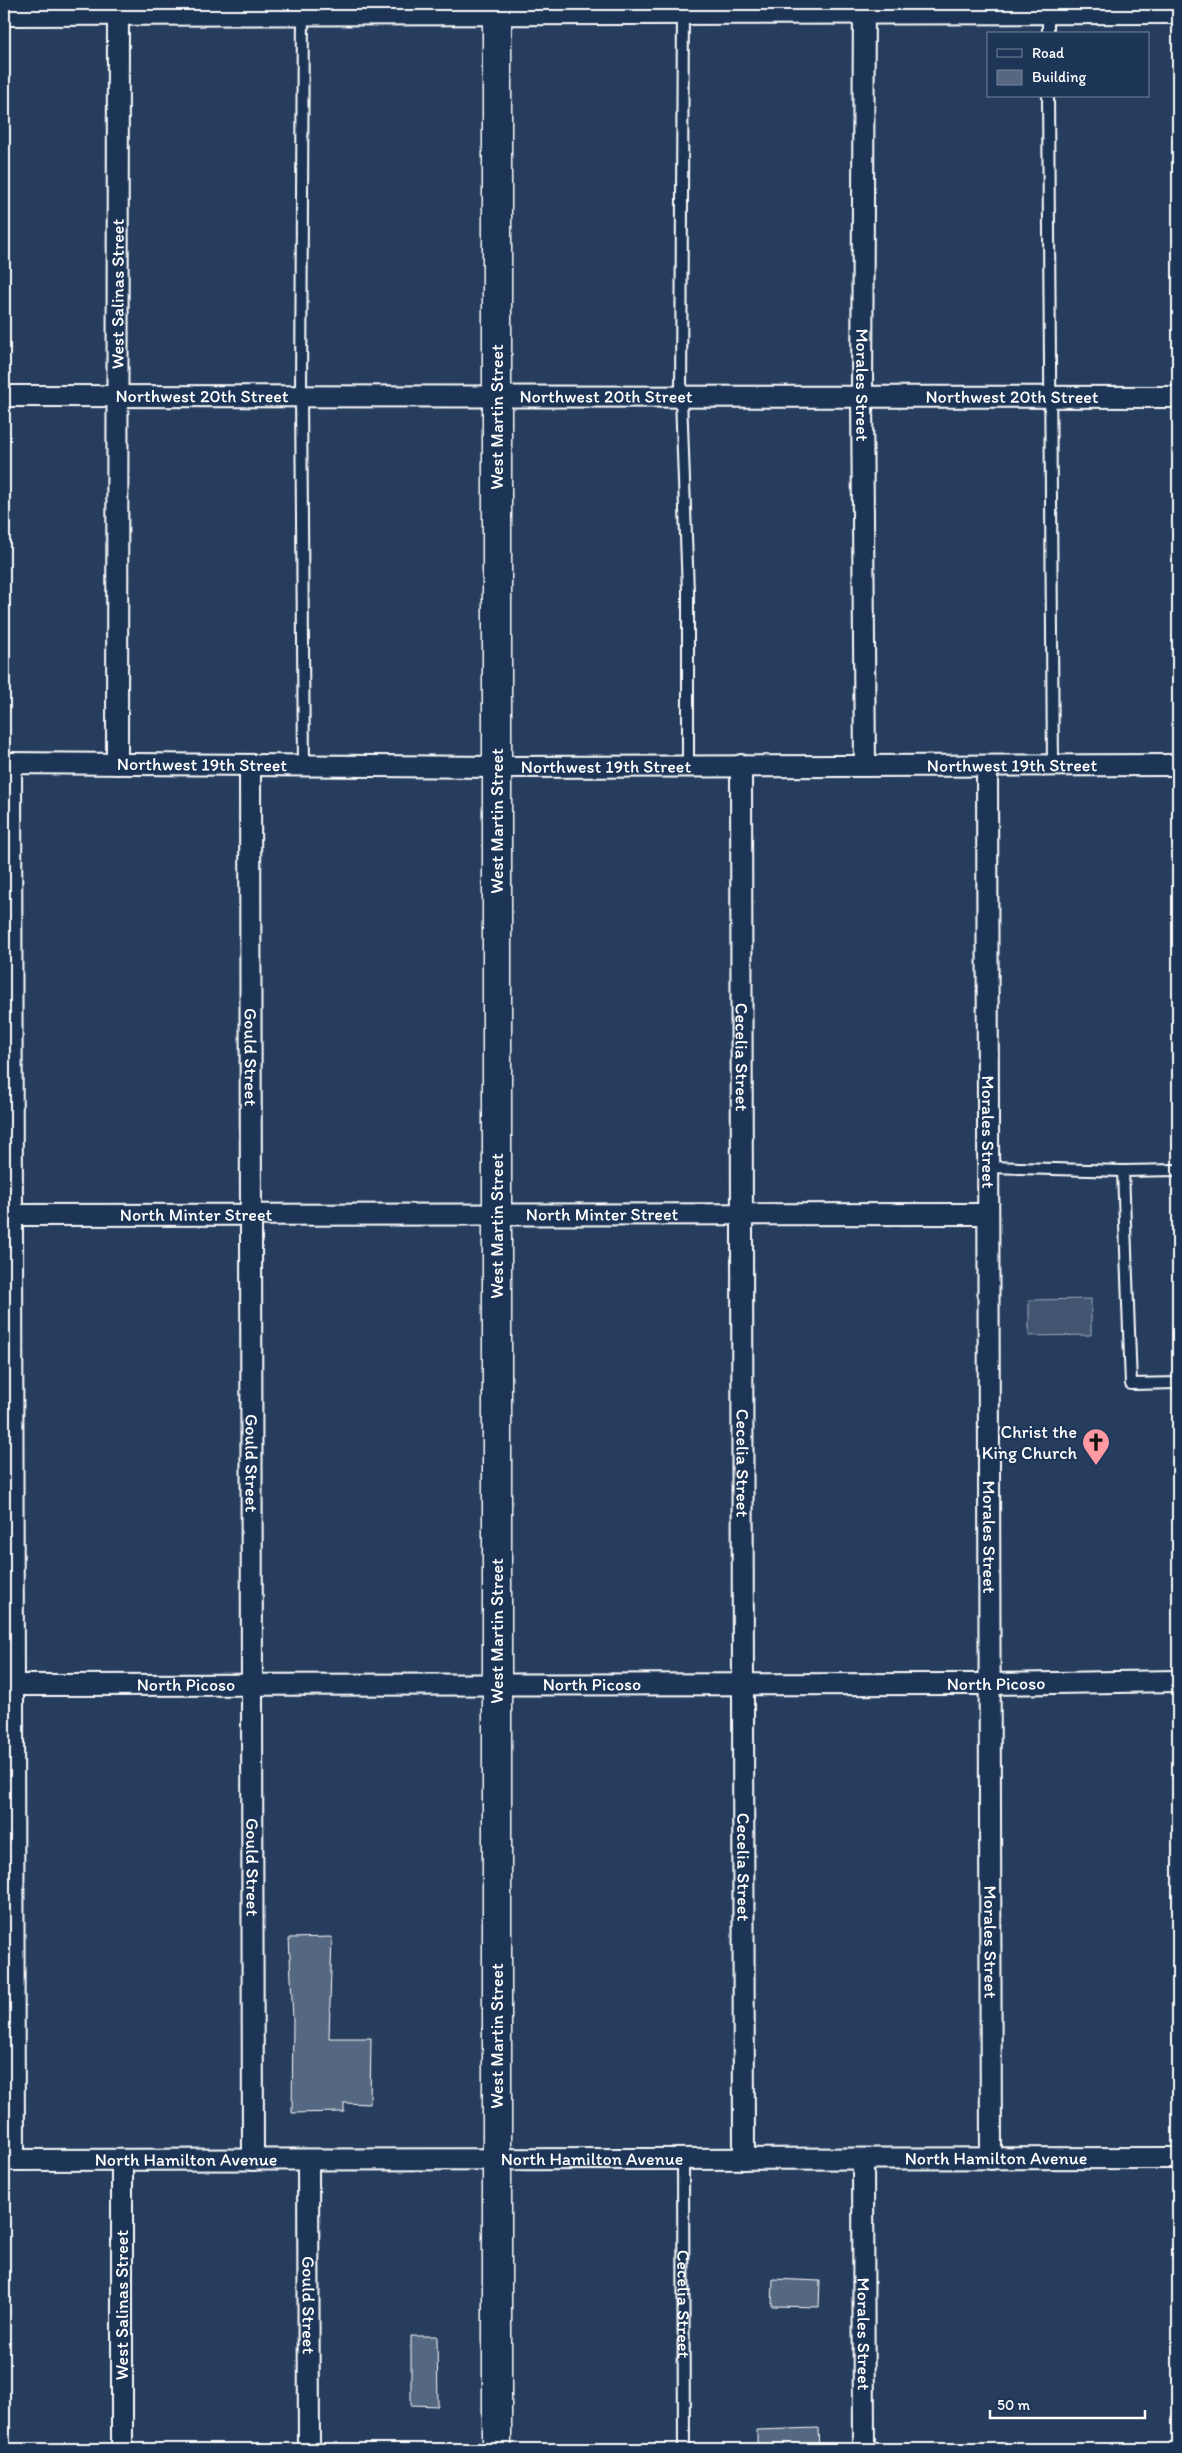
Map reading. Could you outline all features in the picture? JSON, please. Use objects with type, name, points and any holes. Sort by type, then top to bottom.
[{"type":"main road","name":"West Martin Street","points":[[497,10],[497,2449]]},
{"type":"street","name":"Morales Street","points":[[864,8],[862,396],[866,766]]},
{"type":"street","points":[[4,15],[118,9],[683,10],[1048,8],[1178,13]]},
{"type":"street","name":"West Salinas Street","points":[[117,764],[118,9]]},
{"type":"street","name":"Northwest 20th Street","points":[[4,396],[497,398],[1178,397]]},
{"type":"street","points":[[7,763],[9,2160]]},
{"type":"street","name":"Northwest 19th Street","points":[[7,763],[304,766],[741,765],[1053,767],[1178,765]]},
{"type":"street","name":"Gould Street","points":[[250,765],[253,2160]]},
{"type":"street","name":"Cecelia Street","points":[[741,765],[744,2159]]},
{"type":"street","name":"Morales Street","points":[[987,767],[991,2159]]},
{"type":"street","name":"North Minter Street","points":[[8,1215],[988,1214]]},
{"type":"street","name":"North Picoso","points":[[8,1685],[989,1684],[1178,1681]]},
{"type":"street","name":"North Hamilton Avenue","points":[[9,2160],[1178,2158]]},
{"type":"street","name":"Morales Street","points":[[863,2159],[864,2449]]},
{"type":"street","name":"West Salinas Street","points":[[122,2160],[122,2449]]},
{"type":"street","name":"Gould Street","points":[[308,2160],[309,2449]]},
{"type":"lane","points":[[1048,8],[1048,32]]},
{"type":"lane","points":[[303,9],[301,396],[304,766]]},
{"type":"lane","points":[[683,10],[681,397],[688,592],[688,765]]},
{"type":"lane","points":[[1048,98],[1053,767]]},
{"type":"lane","points":[[988,1167],[1123,1171],[1178,1170]]},
{"type":"lane","points":[[1123,1171],[1131,1384],[1178,1383]]},
{"type":"lane","name":"Cecelia Street","points":[[683,2159],[684,2449]]},
{"type":"shaded area","points":[[1091,1299],[1091,1335],[1029,1336],[1029,1300]]},
{"type":"building","points":[[332,1937],[329,2038],[371,2038],[370,2104],[344,2103],[344,2112],[292,2113],[293,2020],[289,1938]]},
{"type":"building","points":[[773,2279],[820,2281],[819,2307],[772,2306]]},
{"type":"building","points":[[411,2336],[437,2336],[438,2406],[411,2405]]},
{"type":"building","points":[[818,2428],[819,2449],[757,2449],[757,2430]]},
{"type":"place","name":"Christ the King Church","points":[[1096,1466]]}]
